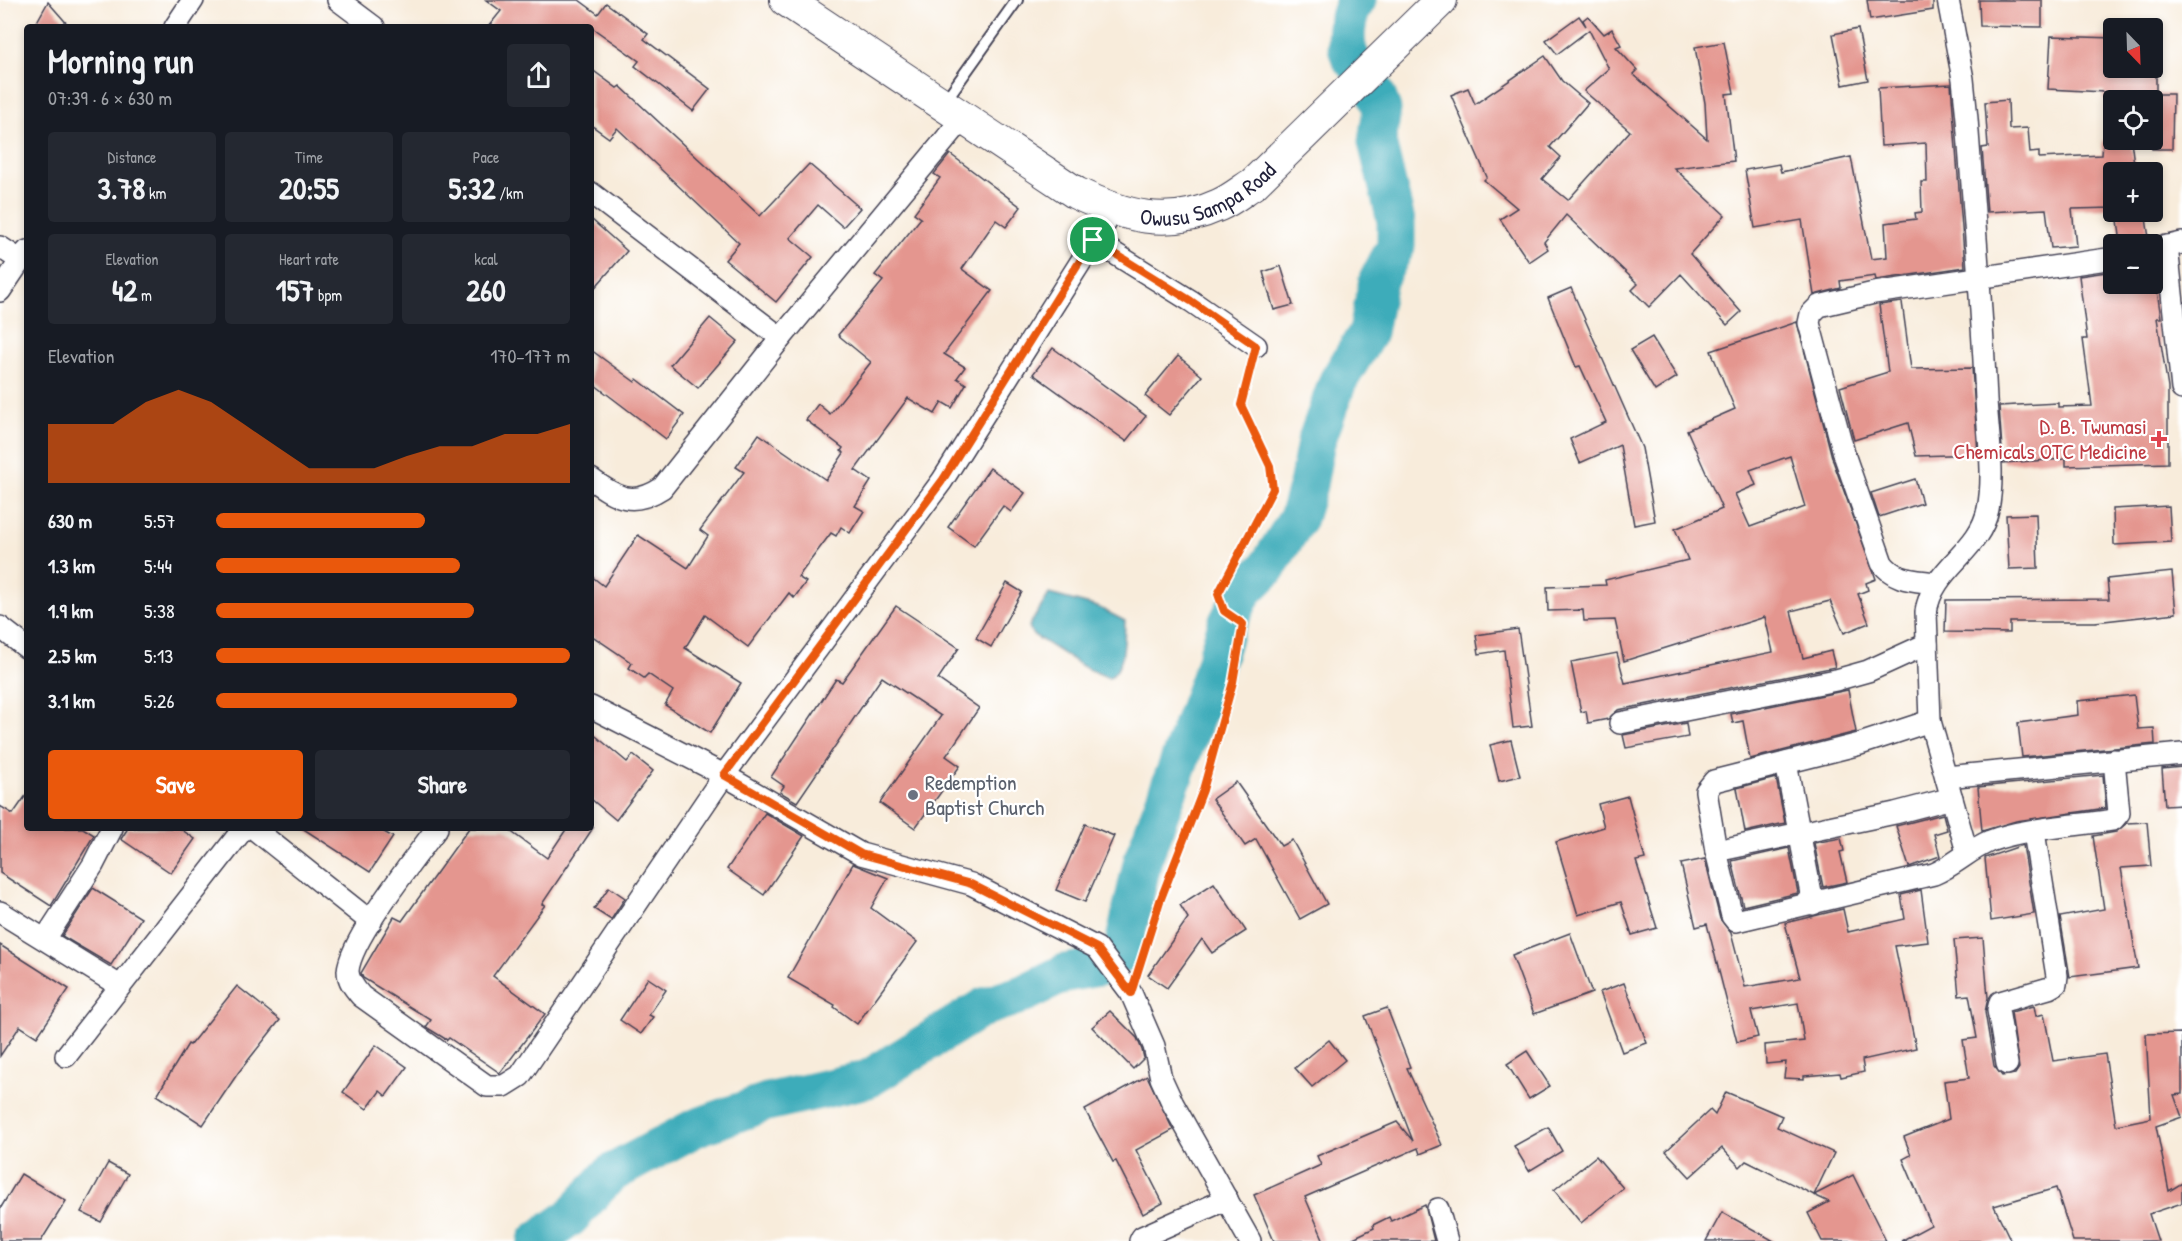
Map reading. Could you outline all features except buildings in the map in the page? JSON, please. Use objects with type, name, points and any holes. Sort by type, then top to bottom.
[{"type":"main road","name":"Owusu Sampa Road","points":[[789,1],[1076,193],[1113,211],[1153,218],[1185,216],[1228,200],[1254,183],[1441,0]]},
{"type":"street","points":[[177,24],[193,0]]},
{"type":"street","points":[[338,0],[370,24]]},
{"type":"street","points":[[1948,0],[1963,79],[1979,280],[1989,454],[1989,507],[1977,535],[1935,583],[1928,595],[1926,612],[1930,721],[1967,852]]},
{"type":"street","points":[[594,481],[609,492],[628,500],[648,497],[662,489],[781,338],[954,111]]},
{"type":"street","points":[[594,195],[781,338]]},
{"type":"street","points":[[435,831],[371,922],[352,954],[348,972],[352,985],[361,996],[487,1086],[504,1086],[520,1076],[724,775],[942,481],[1113,211]]},
{"type":"street","points":[[1093,240],[1191,301],[1256,346]]},
{"type":"street","points":[[2167,246],[2182,389]]},
{"type":"street","points":[[0,247],[24,256],[0,291]]},
{"type":"street","points":[[1935,583],[1899,578],[1889,573],[1882,563],[1845,457],[1809,323],[1811,314],[1819,306],[1874,293],[1979,280],[2103,260]]},
{"type":"street","points":[[0,627],[24,646]]},
{"type":"street","points":[[1620,723],[1836,680],[1868,671],[1927,644]]},
{"type":"street","points":[[594,708],[724,775],[861,854],[971,884],[1097,948],[1131,993],[1154,1046],[1161,1078],[1250,1241]]},
{"type":"street","points":[[1930,721],[1786,763],[1714,781],[1709,785],[1706,791],[1716,851],[1732,916],[1736,921],[1935,874],[1950,868],[1967,852],[1990,841],[2117,818],[2119,813],[2114,760]]},
{"type":"street","points":[[1946,777],[2182,754]]},
{"type":"street","points":[[1786,763],[1813,904]]},
{"type":"street","points":[[1716,851],[1952,798]]},
{"type":"street","points":[[45,939],[93,865],[110,831]]},
{"type":"street","points":[[66,1056],[242,831]]},
{"type":"street","points":[[257,831],[371,922]]},
{"type":"street","points":[[2007,1064],[1998,1010],[2000,1002],[2049,988],[2056,984],[2057,976],[2034,832]]},
{"type":"street","points":[[0,912],[120,986]]},
{"type":"street","points":[[1140,1241],[1142,1237],[1227,1199]]},
{"type":"street","points":[[1438,1209],[1448,1241]]},
{"type":"lane","points":[[954,111],[1017,0]]},
{"type":"path","points":[[1131,993],[1160,901],[1203,790],[1233,682],[1243,624],[1224,611],[1218,594],[1273,489],[1270,466],[1241,405],[1256,346]]},
{"type":"water","points":[[1049,594],[1098,607],[1125,621],[1121,660],[1115,673],[1109,678],[1084,667],[1032,634],[1029,626]]},
{"type":"waterway","points":[[1352,60],[1346,38],[1350,13],[1357,0]]},
{"type":"waterway","points":[[1122,954],[1143,859],[1214,667],[1227,624],[1244,591],[1266,569],[1298,518],[1308,485],[1316,442],[1338,381],[1368,332],[1378,280],[1396,246],[1396,221],[1377,142],[1382,109],[1375,91]]},
{"type":"waterway","points":[[537,1241],[571,1217],[610,1174],[695,1128],[767,1102],[868,1079],[984,1007],[1023,994],[1065,973],[1104,966]]},
{"type":"place","name":"D. B. Twumasi Chemicals OTC Medicine","points":[[2159,439]]},
{"type":"place","name":"Redemption Baptist Church","points":[[913,795]]},
{"type":"route","points":[[1093,240],[1191,301],[1256,346],[1251,373],[1241,405],[1270,466],[1273,489],[1250,537],[1218,594],[1218,601],[1224,611],[1243,624],[1244,633],[1203,790],[1160,901],[1131,993],[1097,948],[1041,918],[971,884],[861,854],[724,775],[942,481],[1093,240]]}]
